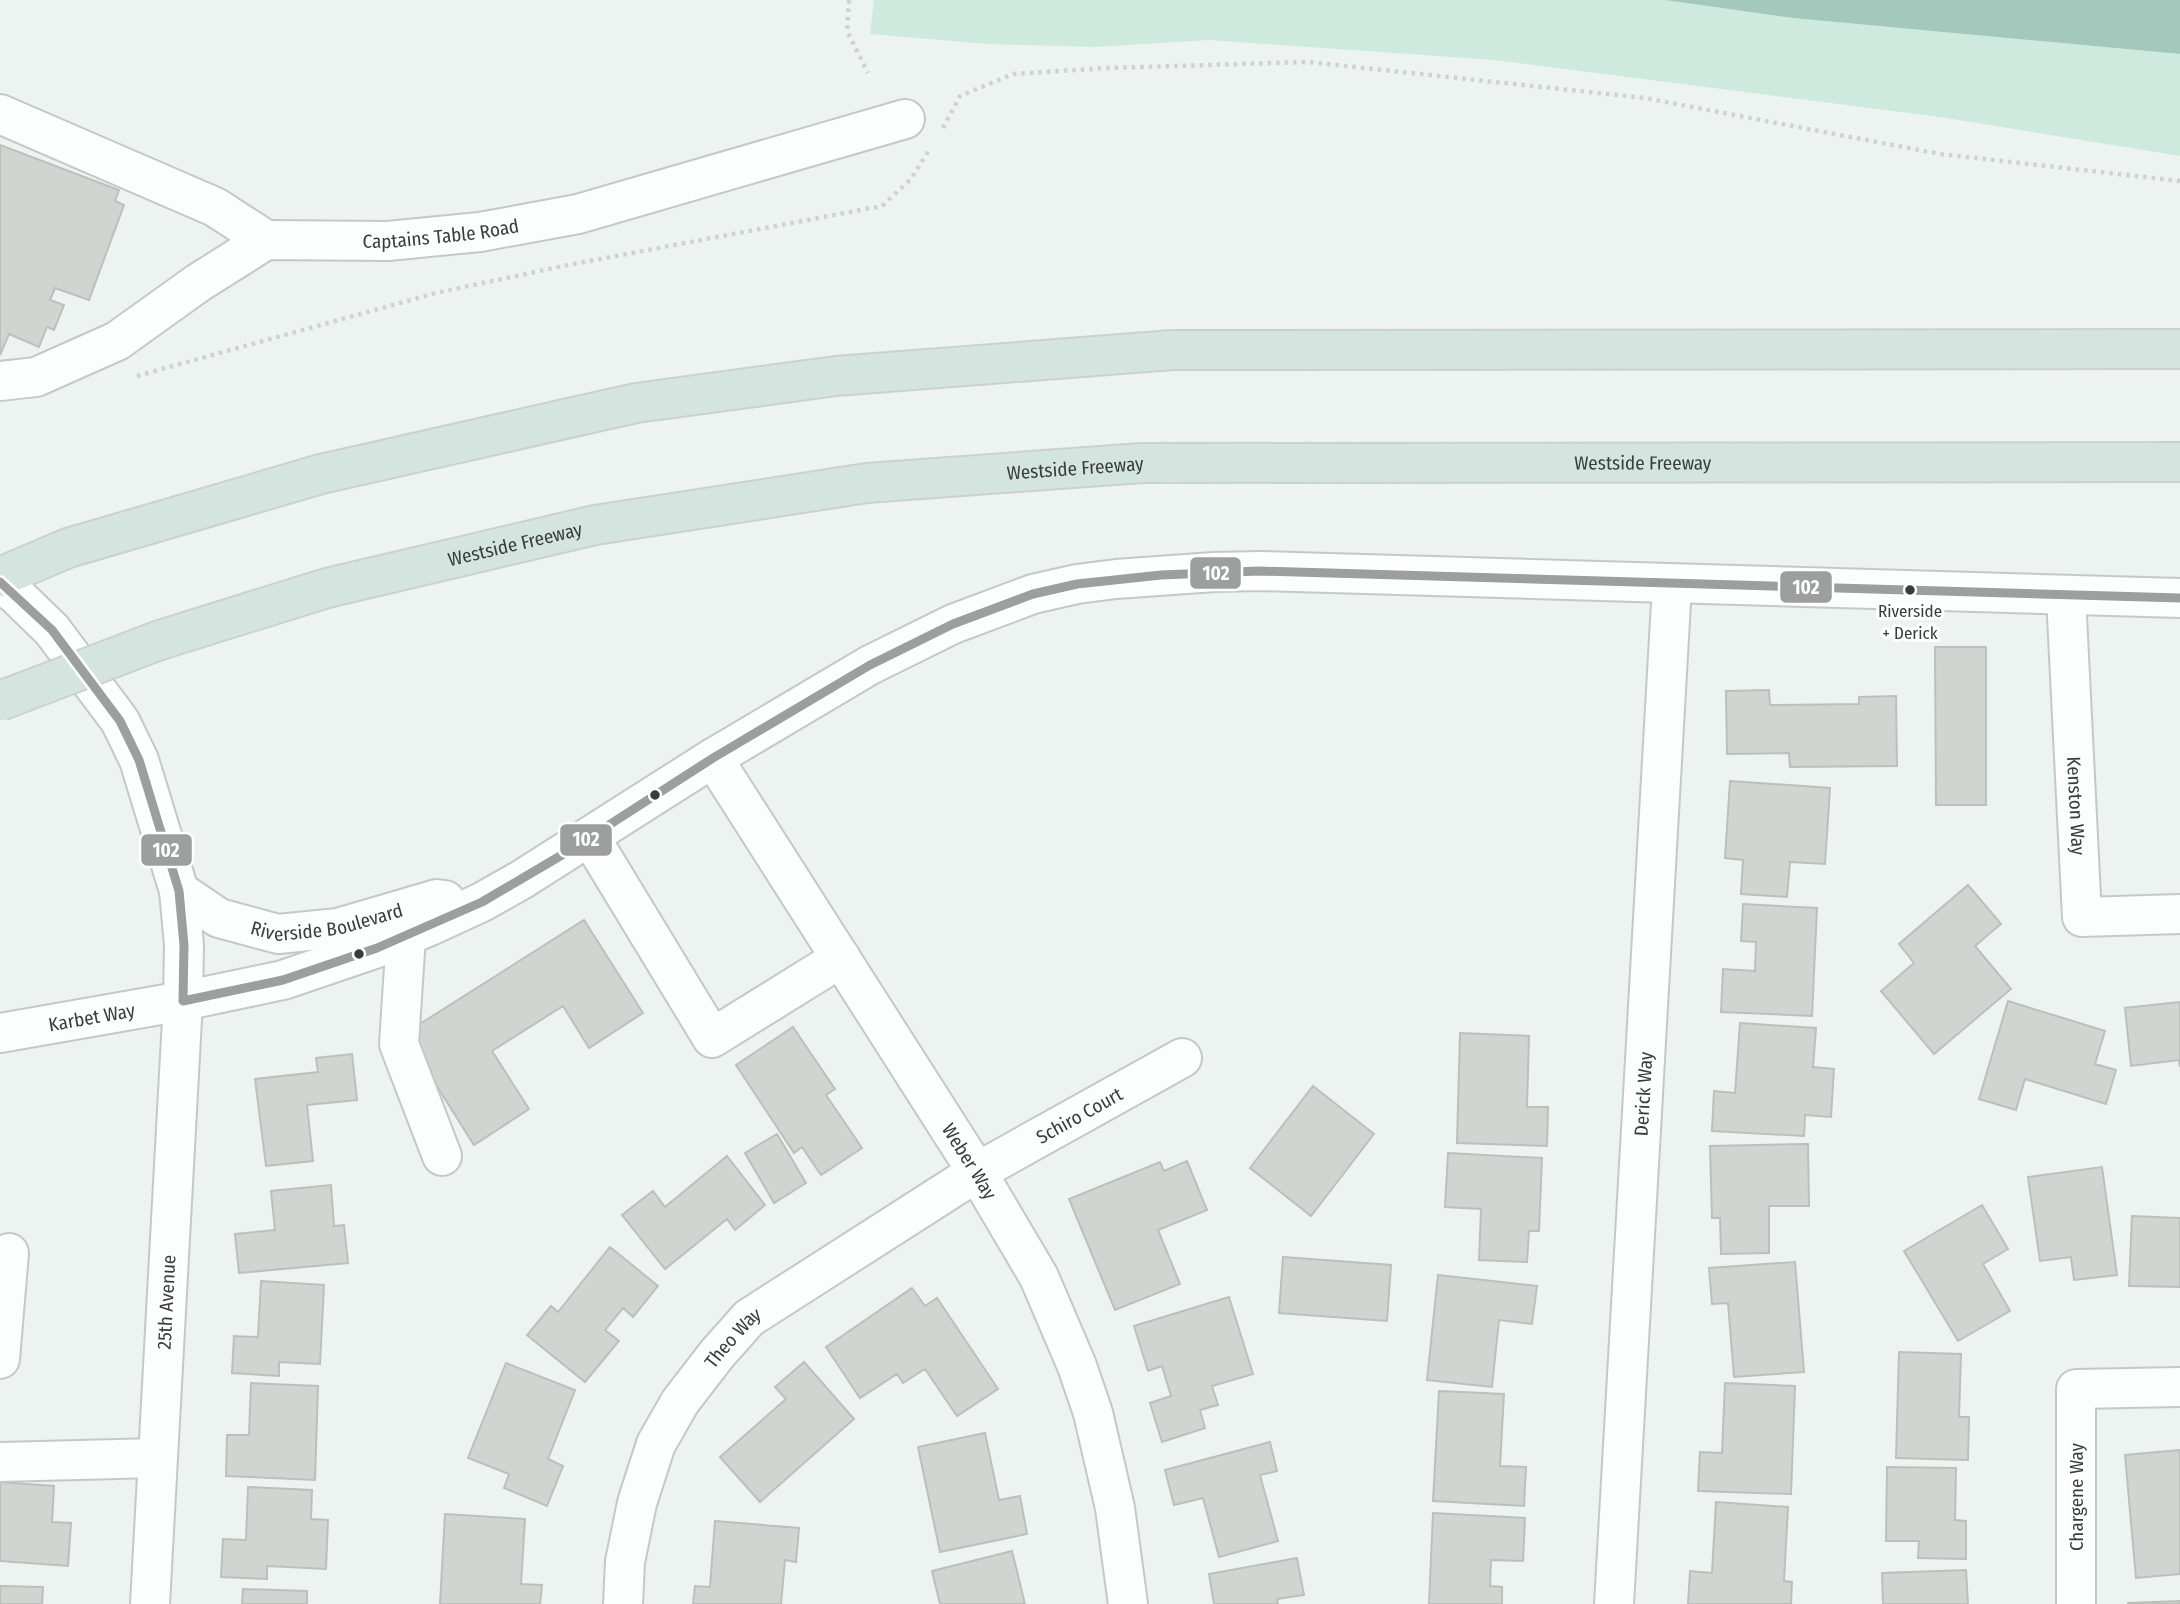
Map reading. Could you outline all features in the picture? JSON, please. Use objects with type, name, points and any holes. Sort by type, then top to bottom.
[{"type":"highway","points":[[0,579],[68,548],[321,474],[636,403],[836,376],[1173,350],[2180,349]]},
{"type":"highway","name":"Westside Freeway","points":[[0,701],[160,640],[327,588],[595,525],[867,483],[1142,463],[2180,462]]},
{"type":"street","points":[[0,114],[215,207],[266,240],[198,283],[117,341],[36,377],[0,381]]},
{"type":"street","name":"Captains Table Road","points":[[266,240],[388,241],[480,232],[578,214],[922,128]]},
{"type":"street","name":"Riverside Boulevard","points":[[183,1001],[283,980],[377,948],[482,902],[713,758],[870,665],[953,624],[1033,594],[1077,584],[1161,575],[1259,571],[2180,598]]},
{"type":"street","points":[[0,579],[52,630],[120,721],[139,760],[179,891],[184,945],[183,1001]]},
{"type":"street","name":"Derick Way","points":[[1614,1604],[1672,585]]},
{"type":"street","name":"Kenston Way","points":[[2066,596],[2082,916],[2180,914]]},
{"type":"street","name":"Weber Way","points":[[713,758],[977,1172],[1039,1276],[1077,1366],[1093,1413],[1115,1508],[1128,1604]]},
{"type":"street","points":[[590,837],[712,1038],[841,958]]},
{"type":"street","name":"Riverside Boulevard","points":[[179,891],[219,919],[278,934],[338,928],[437,899],[482,902]]},
{"type":"street","points":[[406,936],[399,1044],[442,1156]]},
{"type":"street","name":"Karbet Way","points":[[0,1033],[183,1001]]},
{"type":"street","name":"25th Avenue","points":[[150,1604],[183,1001]]},
{"type":"street","name":"Schiro Court","points":[[977,1172],[1182,1058]]},
{"type":"street","name":"Theo Way","points":[[623,1604],[625,1562],[637,1503],[656,1444],[680,1402],[717,1354],[749,1318],[977,1172]]},
{"type":"street","points":[[0,1359],[9,1253]]},
{"type":"street","name":"Chargene Way","points":[[2076,1604],[2076,1390],[2180,1387]]},
{"type":"street","points":[[0,1462],[157,1458]]},
{"type":"path","points":[[849,0],[846,31],[868,73]]},
{"type":"path","points":[[922,128],[960,96],[1013,74],[1107,68],[1308,62],[1645,98],[1940,154],[2180,181]]},
{"type":"path","points":[[134,376],[436,293],[881,206],[911,179],[931,147]]},
{"type":"shaded area","points":[[874,0],[1665,0],[1793,18],[2180,54],[2180,156],[1940,117],[1495,60],[1209,40],[1094,47],[989,44],[870,34]]},
{"type":"shaded area","points":[[1665,0],[2180,0],[2180,54],[1793,18]]},
{"type":"building","points":[[0,145],[119,190],[115,201],[124,205],[89,300],[55,288],[50,300],[64,305],[54,330],[47,327],[39,347],[9,334],[0,355]]},
{"type":"building","points":[[1935,647],[1986,647],[1986,805],[1936,805]]},
{"type":"building","points":[[1769,690],[1770,705],[1859,704],[1859,697],[1896,696],[1897,766],[1790,767],[1789,753],[1727,754],[1726,691]]},
{"type":"building","points":[[1730,781],[1830,788],[1825,864],[1790,862],[1787,897],[1741,894],[1743,860],[1725,858]]},
{"type":"building","points":[[1968,885],[2001,924],[1975,946],[2011,989],[1934,1054],[1881,991],[1914,963],[1899,944]]},
{"type":"building","points":[[1743,904],[1817,908],[1812,1016],[1721,1012],[1723,969],[1755,971],[1756,942],[1741,941]]},
{"type":"building","points":[[584,920],[643,1013],[589,1048],[563,1006],[492,1051],[529,1109],[474,1145],[404,1034]]},
{"type":"building","points":[[2008,1001],[2105,1031],[2095,1064],[2116,1070],[2106,1104],[2025,1079],[2016,1110],[1979,1099]]},
{"type":"building","points":[[2180,1002],[2180,1067],[2179,1060],[2131,1066],[2125,1008]]},
{"type":"building","points":[[1740,1023],[1816,1028],[1813,1067],[1834,1069],[1831,1117],[1805,1115],[1804,1136],[1712,1131],[1714,1091],[1735,1093]]},
{"type":"building","points":[[793,1027],[835,1089],[826,1095],[862,1148],[821,1175],[802,1147],[794,1153],[736,1065]]},
{"type":"building","points":[[1460,1033],[1529,1036],[1527,1107],[1548,1107],[1547,1146],[1457,1143]]},
{"type":"building","points":[[352,1054],[357,1100],[307,1105],[313,1161],[266,1166],[255,1079],[318,1072],[316,1058]]},
{"type":"building","points":[[1313,1086],[1374,1134],[1311,1216],[1250,1168]]},
{"type":"building","points":[[777,1134],[806,1183],[774,1203],[745,1153]]},
{"type":"building","points":[[1808,1144],[1809,1206],[1769,1206],[1769,1253],[1721,1254],[1720,1218],[1712,1218],[1710,1146]]},
{"type":"building","points":[[1448,1153],[1542,1158],[1539,1231],[1529,1231],[1527,1262],[1479,1260],[1481,1209],[1445,1207]]},
{"type":"building","points":[[727,1156],[765,1205],[735,1230],[727,1219],[665,1269],[622,1215],[653,1191],[665,1207]]},
{"type":"building","points":[[1187,1161],[1207,1210],[1158,1230],[1180,1284],[1115,1310],[1069,1199],[1160,1162],[1164,1171]]},
{"type":"building","points":[[2102,1167],[2117,1275],[2074,1280],[2071,1257],[2040,1261],[2028,1177]]},
{"type":"building","points":[[331,1185],[334,1226],[344,1225],[348,1263],[239,1273],[235,1234],[275,1230],[271,1191]]},
{"type":"building","points":[[1982,1205],[2008,1249],[1983,1264],[2010,1311],[1958,1341],[1904,1251]]},
{"type":"building","points":[[2132,1216],[2180,1218],[2180,1287],[2129,1286]]},
{"type":"building","points":[[610,1247],[658,1286],[633,1317],[623,1308],[605,1330],[619,1341],[585,1382],[527,1335],[551,1306],[558,1312]]},
{"type":"building","points":[[1283,1257],[1391,1265],[1387,1321],[1279,1313]]},
{"type":"building","points":[[1795,1262],[1804,1372],[1734,1377],[1728,1303],[1712,1304],[1709,1268]]},
{"type":"building","points":[[1438,1275],[1537,1286],[1532,1324],[1499,1320],[1492,1387],[1427,1380]]},
{"type":"building","points":[[261,1281],[324,1285],[320,1364],[279,1362],[279,1376],[232,1373],[234,1336],[258,1337]]},
{"type":"building","points":[[912,1288],[925,1306],[937,1298],[998,1389],[957,1416],[925,1369],[903,1383],[897,1374],[860,1398],[826,1347]]},
{"type":"building","points":[[1229,1297],[1253,1374],[1212,1386],[1218,1405],[1200,1410],[1205,1428],[1162,1442],[1150,1403],[1171,1396],[1162,1366],[1148,1371],[1134,1326]]},
{"type":"building","points":[[1899,1352],[1961,1354],[1959,1417],[1969,1417],[1968,1460],[1896,1458]]},
{"type":"building","points":[[804,1362],[854,1419],[760,1502],[720,1457],[786,1399],[775,1387]]},
{"type":"building","points":[[506,1363],[575,1390],[548,1459],[563,1466],[547,1506],[504,1488],[509,1474],[468,1458]]},
{"type":"building","points":[[251,1383],[318,1386],[315,1480],[226,1476],[227,1435],[249,1435]]},
{"type":"building","points":[[1725,1383],[1795,1386],[1791,1494],[1698,1491],[1700,1452],[1722,1453]]},
{"type":"building","points":[[1439,1391],[1504,1394],[1500,1466],[1526,1467],[1524,1506],[1433,1501]]},
{"type":"building","points":[[985,1433],[999,1500],[1020,1496],[1027,1534],[940,1552],[918,1447]]},
{"type":"building","points":[[1270,1442],[1277,1471],[1260,1475],[1278,1541],[1219,1557],[1203,1498],[1174,1505],[1165,1470]]},
{"type":"building","points":[[2180,1450],[2180,1574],[2136,1578],[2125,1455]]},
{"type":"building","points":[[1887,1467],[1956,1468],[1955,1520],[1966,1521],[1966,1559],[1918,1558],[1919,1541],[1886,1541]]},
{"type":"building","points":[[0,1482],[54,1486],[52,1522],[71,1523],[68,1566],[0,1561]]},
{"type":"building","points":[[248,1487],[312,1490],[311,1519],[328,1520],[326,1569],[267,1566],[267,1579],[221,1577],[223,1539],[246,1540]]},
{"type":"building","points":[[1716,1502],[1788,1507],[1784,1581],[1792,1582],[1791,1604],[1688,1604],[1690,1571],[1712,1573]]},
{"type":"building","points":[[1433,1513],[1525,1518],[1523,1561],[1491,1560],[1490,1586],[1502,1587],[1502,1604],[1429,1604]]},
{"type":"building","points":[[445,1514],[525,1519],[521,1584],[542,1585],[540,1604],[440,1604]]},
{"type":"building","points":[[715,1521],[799,1528],[796,1562],[785,1560],[781,1604],[693,1604],[695,1586],[710,1587]]},
{"type":"building","points":[[1012,1551],[1025,1604],[940,1604],[932,1571]]},
{"type":"building","points":[[1297,1558],[1304,1595],[1277,1599],[1278,1604],[1214,1604],[1209,1574]]},
{"type":"building","points":[[1966,1570],[1968,1604],[1883,1604],[1882,1573]]},
{"type":"building","points":[[0,1586],[43,1587],[42,1604],[0,1604]]},
{"type":"building","points":[[243,1589],[307,1591],[307,1604],[242,1604]]},
{"type":"building","points":[[2180,1601],[2180,1604],[2128,1604],[2128,1603]]},
{"type":"transit line","name":"102","points":[[0,582],[52,630],[120,721],[139,760],[179,891],[184,945],[183,1001],[283,980],[377,948],[482,902],[567,852],[713,758],[870,665],[953,624],[1033,594],[1077,584],[1161,575],[1259,571],[2180,598]]},
{"type":"place","name":"Riverside + Derick","points":[[1910,590]]}]
